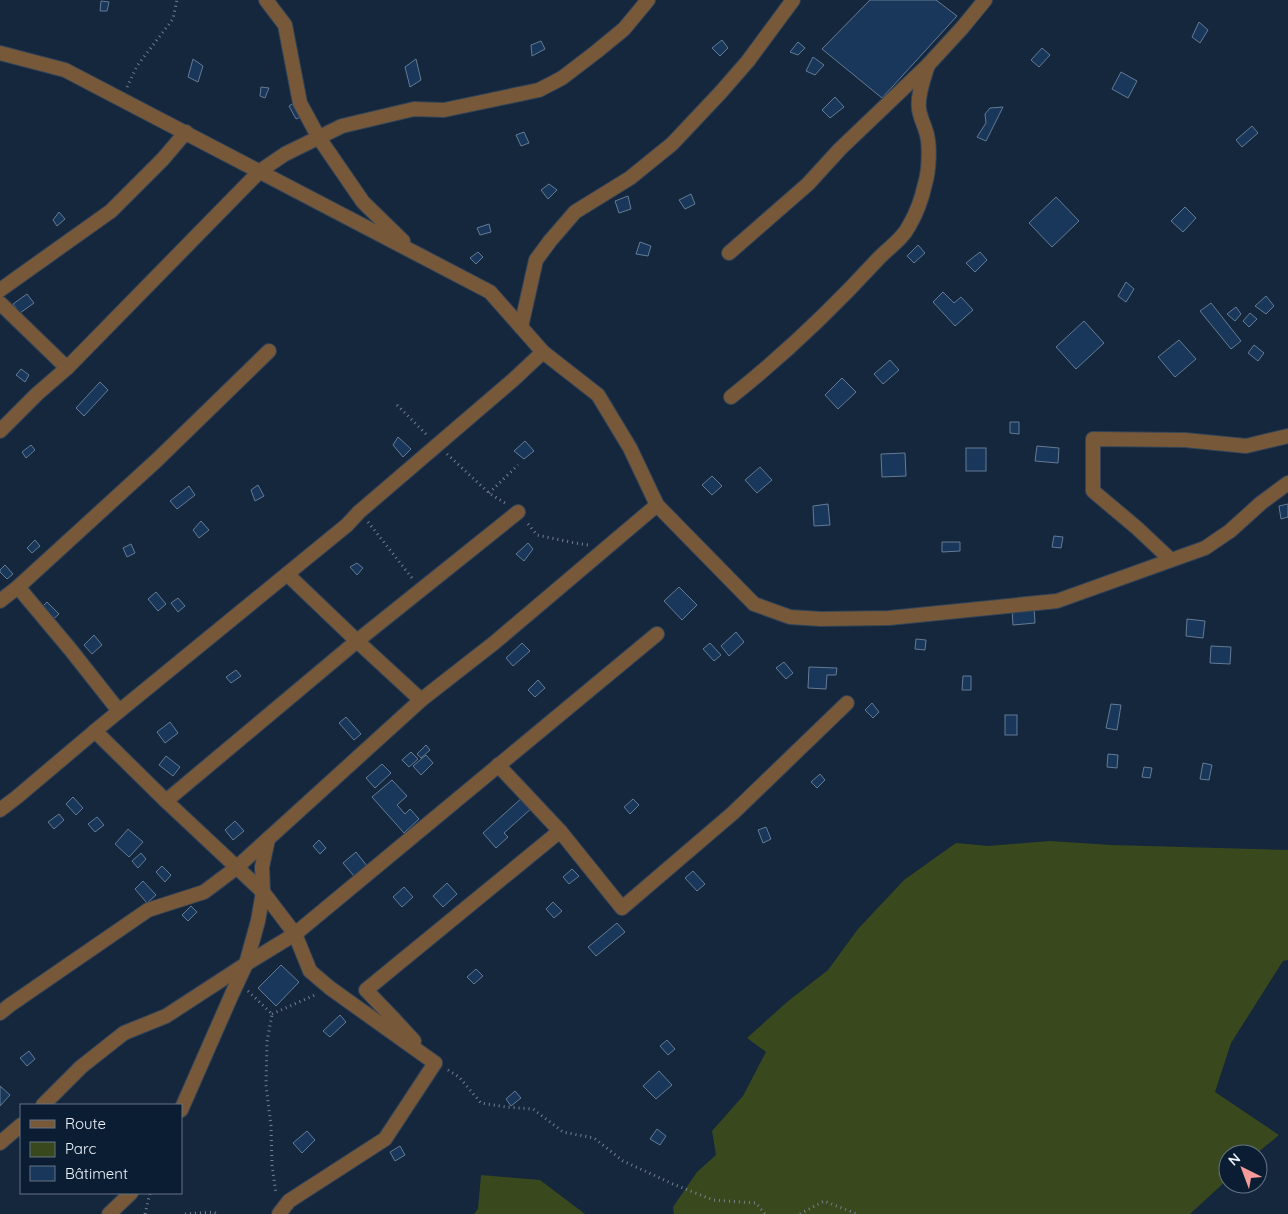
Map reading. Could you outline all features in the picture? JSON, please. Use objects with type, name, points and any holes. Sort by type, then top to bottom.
[{"type":"street","points":[[266,0],[285,25],[300,103],[319,138],[363,202],[414,252]]},
{"type":"street","points":[[0,431],[37,394],[67,368],[260,171],[285,154],[342,126],[414,109],[444,110],[539,90],[562,78],[624,29],[648,0]]},
{"type":"street","points":[[520,327],[536,260],[574,212],[630,178],[672,144],[748,61],[793,0]]},
{"type":"street","points":[[729,252],[808,184],[846,143],[928,65],[985,0]]},
{"type":"street","points":[[0,52],[65,70],[490,292],[542,352],[598,395],[630,448],[657,505],[754,604],[790,617],[821,619],[889,618],[1057,601],[1205,548],[1230,531],[1261,503],[1288,483]]},
{"type":"street","points":[[731,397],[764,371],[845,295],[881,256],[900,239],[909,227],[926,182],[929,156],[927,137],[919,110],[920,97],[928,65]]},
{"type":"street","points":[[0,290],[111,210],[164,159],[186,132]]},
{"type":"street","points":[[0,303],[67,368]]},
{"type":"street","points":[[0,602],[157,460],[269,351]]},
{"type":"street","points":[[0,810],[347,525],[359,512],[513,380],[542,352]]},
{"type":"street","points":[[1171,560],[1137,528],[1092,491],[1093,439],[1185,440],[1246,446],[1288,436]]},
{"type":"street","points":[[0,1014],[10,1005],[148,910],[204,892],[236,868],[421,700],[494,643],[657,505]]},
{"type":"street","points":[[166,801],[357,641],[518,512]]},
{"type":"street","points":[[287,574],[421,700]]},
{"type":"street","points":[[18,586],[119,711]]},
{"type":"street","points":[[43,1104],[81,1067],[124,1034],[166,1016],[295,934],[656,634]]},
{"type":"street","points":[[498,765],[560,831],[622,908],[733,813],[846,703]]},
{"type":"street","points":[[94,731],[263,892],[295,934],[310,971],[330,988],[435,1063]]},
{"type":"street","points":[[435,1063],[366,990],[560,831]]},
{"type":"street","points":[[182,1108],[246,964],[258,922],[263,892],[262,867],[268,839]]},
{"type":"street","points":[[279,1214],[289,1201],[385,1139],[435,1063]]},
{"type":"street","points":[[0,1143],[20,1126]]},
{"type":"street","points":[[109,1214],[130,1194]]},
{"type":"path","points":[[121,99],[137,66],[173,19],[177,0]]},
{"type":"path","points":[[397,406],[489,493],[518,512],[537,535],[575,544],[608,546]]},
{"type":"path","points":[[489,493],[518,465]]},
{"type":"path","points":[[359,512],[422,590]]},
{"type":"path","points":[[238,981],[272,1014]]},
{"type":"path","points":[[272,1014],[330,988]]},
{"type":"path","points":[[272,1014],[267,1042],[266,1085],[276,1195]]},
{"type":"path","points":[[435,1063],[459,1077],[480,1103],[506,1108],[533,1109],[563,1132],[594,1138],[623,1161],[673,1184],[713,1200],[756,1203],[765,1214]]},
{"type":"path","points":[[145,1214],[150,1194]]},
{"type":"path","points":[[800,1214],[824,1201],[857,1214]]},
{"type":"path","points":[[184,1214],[214,1212],[217,1214]]},
{"type":"green space","points":[[1050,841],[1111,845],[1288,850],[1288,960],[1283,961],[1231,1043],[1215,1092],[1279,1135],[1268,1144],[1218,1144],[1218,1188],[1190,1214],[674,1214],[673,1207],[697,1172],[716,1155],[712,1131],[743,1096],[766,1052],[747,1038],[787,1002],[828,970],[858,929],[904,880],[956,843],[988,846]]},
{"type":"green space","points":[[481,1175],[540,1180],[585,1214],[474,1214],[478,1209]]},
{"type":"building","points":[[870,0],[936,0],[957,16],[882,98],[822,49]]},
{"type":"building","points":[[101,1],[109,2],[107,11],[100,11]]},
{"type":"building","points":[[1199,22],[1208,30],[1200,43],[1192,37]]},
{"type":"building","points":[[722,40],[728,48],[720,56],[712,48]]},
{"type":"building","points":[[541,41],[545,49],[532,56],[531,45]]},
{"type":"building","points":[[798,42],[805,48],[798,55],[790,52]]},
{"type":"building","points":[[1042,48],[1050,55],[1039,67],[1031,60]]},
{"type":"building","points":[[813,57],[824,65],[815,75],[806,71]]},
{"type":"building","points":[[193,59],[203,66],[198,82],[188,77]]},
{"type":"building","points":[[416,59],[421,80],[410,87],[405,67]]},
{"type":"building","points":[[1121,72],[1137,81],[1128,98],[1112,89]]},
{"type":"building","points":[[261,87],[269,88],[265,98],[260,96]]},
{"type":"building","points":[[835,97],[844,107],[830,118],[822,110]]},
{"type":"building","points":[[297,101],[305,115],[296,119],[289,106]]},
{"type":"building","points":[[1003,107],[986,141],[977,137],[986,123],[985,114],[990,108]]},
{"type":"building","points":[[1252,126],[1258,133],[1242,147],[1236,140]]},
{"type":"building","points":[[524,132],[529,143],[521,146],[516,135]]},
{"type":"building","points":[[549,184],[557,190],[548,199],[541,190]]},
{"type":"building","points":[[691,194],[695,204],[685,209],[679,200]]},
{"type":"building","points":[[628,196],[631,209],[619,213],[615,201]]},
{"type":"building","points":[[1056,197],[1079,221],[1052,247],[1029,223]]},
{"type":"building","points":[[1185,207],[1196,218],[1183,232],[1171,221]]},
{"type":"building","points":[[59,212],[65,219],[57,226],[53,220]]},
{"type":"building","points":[[489,224],[491,232],[480,235],[477,228]]},
{"type":"building","points":[[640,242],[651,246],[648,256],[636,254]]},
{"type":"building","points":[[918,245],[925,253],[914,263],[907,256]]},
{"type":"building","points":[[478,252],[483,257],[476,264],[470,258]]},
{"type":"building","points":[[980,252],[987,260],[975,272],[966,263]]},
{"type":"building","points":[[1126,282],[1134,289],[1126,302],[1118,296]]},
{"type":"building","points":[[943,292],[954,303],[961,297],[973,310],[955,326],[933,302]]},
{"type":"building","points":[[27,294],[34,303],[20,313],[13,304]]},
{"type":"building","points":[[1266,296],[1274,306],[1266,314],[1255,306]]},
{"type":"building","points":[[1211,303],[1241,341],[1231,349],[1200,311]]},
{"type":"building","points":[[1236,307],[1241,314],[1235,321],[1227,314]]},
{"type":"building","points":[[1250,313],[1257,319],[1249,327],[1243,321]]},
{"type":"building","points":[[1084,321],[1104,343],[1076,369],[1056,347]]},
{"type":"building","points":[[1179,340],[1196,359],[1175,377],[1158,357]]},
{"type":"building","points":[[1254,345],[1264,353],[1258,361],[1248,353]]},
{"type":"building","points":[[890,360],[899,370],[883,384],[874,374]]},
{"type":"building","points":[[21,369],[29,375],[25,382],[16,375]]},
{"type":"building","points":[[842,378],[856,392],[838,409],[825,395]]},
{"type":"building","points":[[100,382],[108,390],[84,416],[76,408]]},
{"type":"building","points":[[1010,422],[1019,422],[1019,434],[1010,433]]},
{"type":"building","points":[[398,437],[411,449],[403,457],[393,445]]},
{"type":"building","points":[[525,441],[534,451],[524,459],[514,451]]},
{"type":"building","points":[[31,445],[35,450],[26,458],[22,452]]},
{"type":"building","points":[[1037,446],[1059,448],[1058,463],[1035,461]]},
{"type":"building","points":[[966,448],[986,448],[986,471],[966,471]]},
{"type":"building","points":[[905,453],[906,476],[882,477],[881,454]]},
{"type":"building","points":[[760,467],[772,480],[757,493],[745,480]]},
{"type":"building","points":[[712,476],[722,486],[712,495],[702,485]]},
{"type":"building","points":[[258,485],[264,496],[255,501],[251,490]]},
{"type":"building","points":[[189,486],[195,495],[177,509],[170,501]]},
{"type":"building","points":[[828,504],[830,525],[814,526],[813,506]]},
{"type":"building","points":[[1288,504],[1288,517],[1281,519],[1279,506]]},
{"type":"building","points":[[201,521],[209,530],[199,538],[193,530]]},
{"type":"building","points":[[1054,536],[1063,537],[1061,548],[1052,547]]},
{"type":"building","points":[[35,540],[40,546],[32,553],[27,548]]},
{"type":"building","points":[[942,542],[960,542],[960,551],[942,552]]},
{"type":"building","points":[[528,543],[533,549],[524,561],[516,554]]},
{"type":"building","points":[[131,544],[135,553],[127,557],[123,548]]},
{"type":"building","points":[[357,563],[363,568],[357,575],[350,567]]},
{"type":"building","points":[[5,565],[13,574],[7,579],[0,572]]},
{"type":"building","points":[[679,587],[697,605],[682,620],[664,601]]},
{"type":"building","points":[[156,592],[166,604],[158,611],[148,599]]},
{"type":"building","points":[[178,598],[185,606],[178,612],[171,603]]},
{"type":"building","points":[[47,602],[59,614],[51,621],[40,609]]},
{"type":"building","points":[[1034,607],[1035,623],[1013,625],[1012,609]]},
{"type":"building","points":[[1187,619],[1205,621],[1203,638],[1186,636]]},
{"type":"building","points":[[736,632],[744,642],[729,656],[721,646]]},
{"type":"building","points":[[94,635],[102,645],[92,654],[84,645]]},
{"type":"building","points":[[916,639],[926,640],[925,650],[915,649]]},
{"type":"building","points":[[522,643],[530,651],[513,666],[506,658]]},
{"type":"building","points":[[710,643],[721,655],[714,661],[703,649]]},
{"type":"building","points":[[1211,646],[1231,647],[1230,664],[1210,663]]},
{"type":"building","points":[[784,662],[793,673],[786,679],[776,668]]},
{"type":"building","points":[[809,667],[837,668],[836,675],[827,675],[826,689],[808,688]]},
{"type":"building","points":[[236,670],[241,676],[231,683],[226,677]]},
{"type":"building","points":[[963,676],[971,676],[971,690],[962,690]]},
{"type":"building","points":[[538,680],[545,688],[535,697],[528,690]]},
{"type":"building","points":[[872,703],[879,712],[873,718],[865,710]]},
{"type":"building","points":[[1111,704],[1121,705],[1117,730],[1106,728]]},
{"type":"building","points":[[1005,715],[1017,715],[1017,735],[1005,735]]},
{"type":"building","points":[[346,717],[361,734],[354,740],[339,723]]},
{"type":"building","points":[[170,722],[178,733],[165,743],[157,732]]},
{"type":"building","points":[[426,745],[430,750],[421,758],[417,754]]},
{"type":"building","points":[[411,752],[418,759],[409,767],[402,760]]},
{"type":"building","points":[[1108,754],[1118,755],[1117,768],[1107,767]]},
{"type":"building","points":[[426,755],[433,763],[421,775],[413,766]]},
{"type":"building","points":[[166,756],[180,767],[173,776],[159,765]]},
{"type":"building","points":[[1203,763],[1212,765],[1209,780],[1200,779]]},
{"type":"building","points":[[382,764],[391,773],[375,788],[366,778]]},
{"type":"building","points":[[1144,767],[1152,768],[1150,778],[1142,777]]},
{"type":"building","points":[[820,774],[825,780],[817,788],[811,782]]},
{"type":"building","points":[[392,780],[407,796],[397,805],[405,814],[410,809],[419,819],[404,833],[372,797]]},
{"type":"building","points":[[524,796],[533,807],[504,833],[508,837],[496,848],[483,833]]},
{"type":"building","points":[[73,797],[83,808],[76,815],[66,804]]},
{"type":"building","points":[[633,799],[639,805],[630,814],[624,807]]},
{"type":"building","points":[[59,814],[64,820],[54,829],[48,822]]},
{"type":"building","points":[[97,817],[104,825],[95,832],[88,824]]},
{"type":"building","points":[[235,821],[244,831],[233,840],[225,830]]},
{"type":"building","points":[[766,827],[771,839],[763,843],[758,830]]},
{"type":"building","points":[[128,829],[143,842],[129,857],[115,844]]},
{"type":"building","points":[[319,840],[326,848],[320,854],[313,846]]},
{"type":"building","points":[[356,852],[367,866],[354,876],[343,863]]},
{"type":"building","points":[[141,853],[146,859],[138,868],[132,861]]},
{"type":"building","points":[[162,866],[171,875],[165,882],[156,872]]},
{"type":"building","points":[[572,869],[579,876],[569,884],[563,877]]},
{"type":"building","points":[[693,871],[705,884],[697,891],[685,878]]},
{"type":"building","points":[[143,881],[156,895],[147,903],[135,889]]},
{"type":"building","points":[[447,883],[457,894],[443,907],[433,896]]},
{"type":"building","points":[[404,887],[413,897],[402,907],[393,897]]},
{"type":"building","points":[[553,902],[562,911],[554,918],[546,909]]},
{"type":"building","points":[[191,906],[197,912],[188,921],[182,915]]},
{"type":"building","points":[[617,923],[625,932],[596,956],[588,947]]},
{"type":"building","points":[[281,965],[299,982],[276,1006],[258,988]]},
{"type":"building","points":[[476,969],[483,976],[474,984],[467,977]]},
{"type":"building","points":[[340,1015],[346,1022],[330,1037],[323,1031]]},
{"type":"building","points":[[667,1040],[675,1049],[668,1055],[660,1046]]},
{"type":"building","points":[[29,1051],[35,1059],[27,1066],[20,1058]]},
{"type":"building","points":[[659,1071],[672,1085],[656,1099],[643,1086]]},
{"type":"building","points":[[0,1086],[10,1095],[0,1106]]},
{"type":"building","points":[[515,1091],[521,1098],[511,1106],[506,1099]]},
{"type":"building","points":[[657,1129],[666,1136],[660,1145],[650,1139]]},
{"type":"building","points":[[307,1131],[315,1140],[302,1153],[293,1143]]},
{"type":"building","points":[[400,1146],[405,1155],[395,1161],[390,1152]]}]
